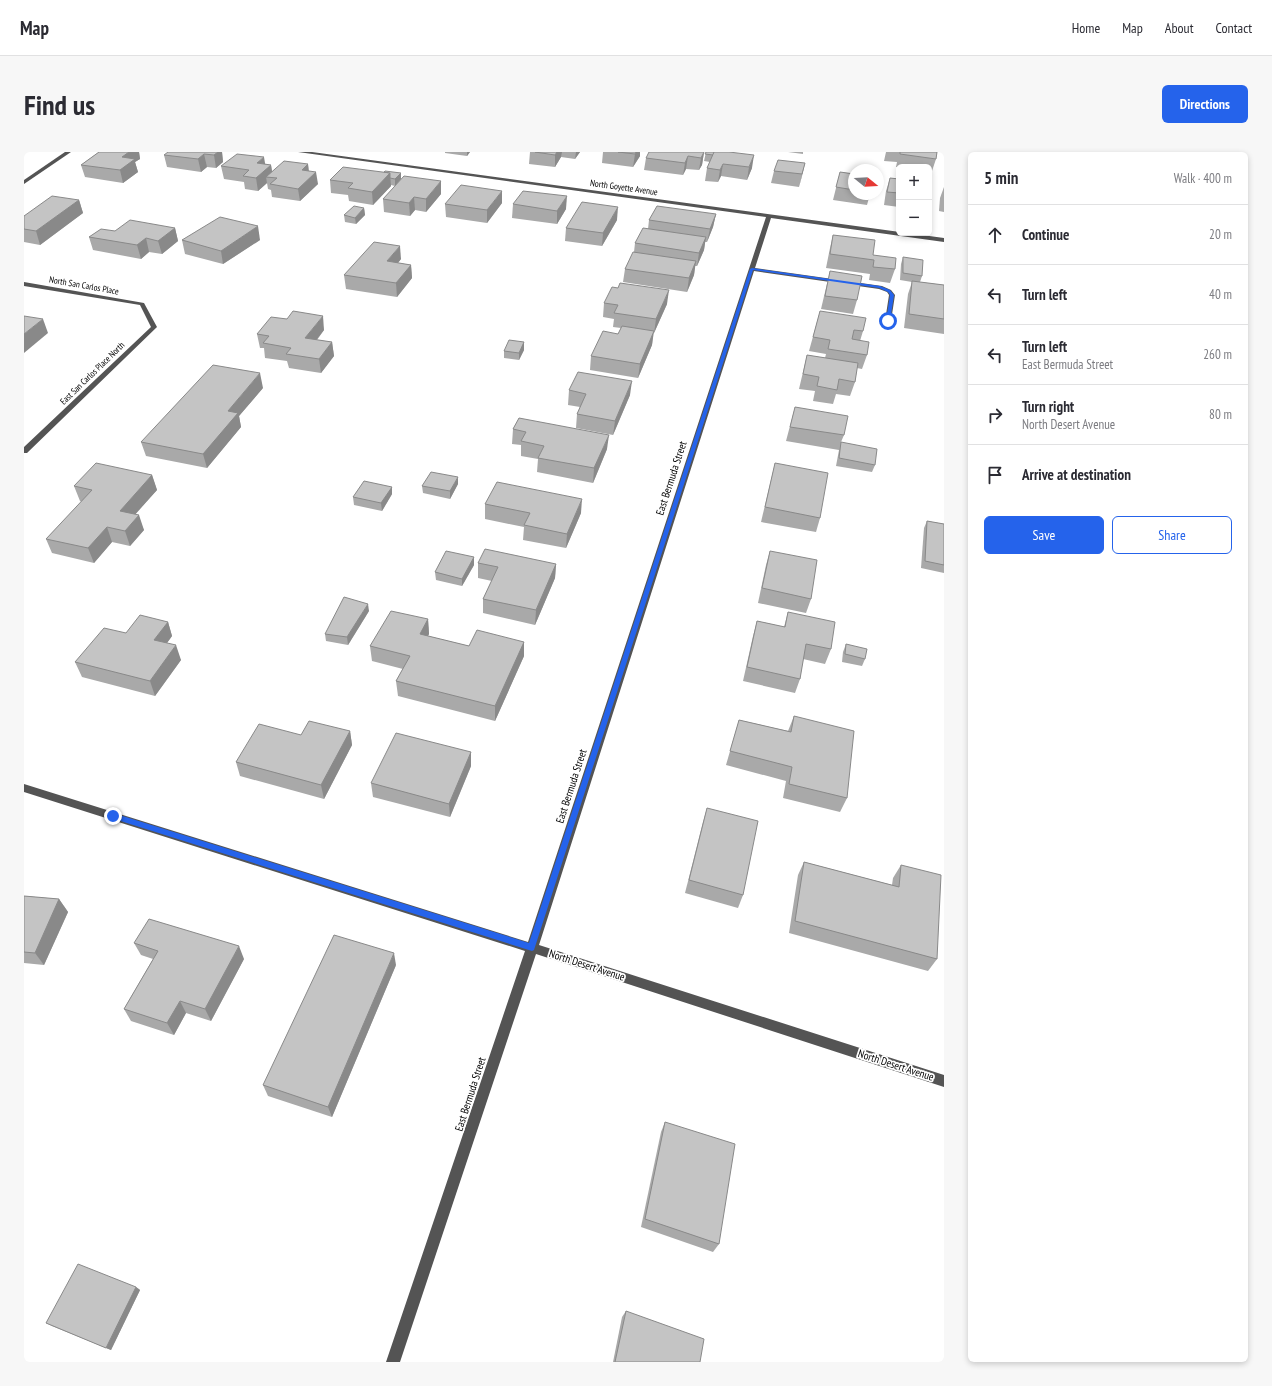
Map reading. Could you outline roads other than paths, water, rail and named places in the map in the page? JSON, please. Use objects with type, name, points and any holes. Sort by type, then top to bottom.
[{"type":"street","points":[[24,182],[68,152]]},
{"type":"street","name":"North Goyette Avenue","points":[[301,152],[944,240]]},
{"type":"street","name":"East Bermuda Street","points":[[393,1362],[532,948],[768,216]]},
{"type":"street","points":[[752,269],[880,287],[889,291],[892,295],[888,321]]},
{"type":"street","name":"North San Carlos Place","points":[[24,284],[142,304]]},
{"type":"street","name":"East San Carlos Place North","points":[[24,450],[154,327],[142,304]]},
{"type":"street","name":"North Desert Avenue","points":[[24,788],[532,948],[944,1081]]}]
